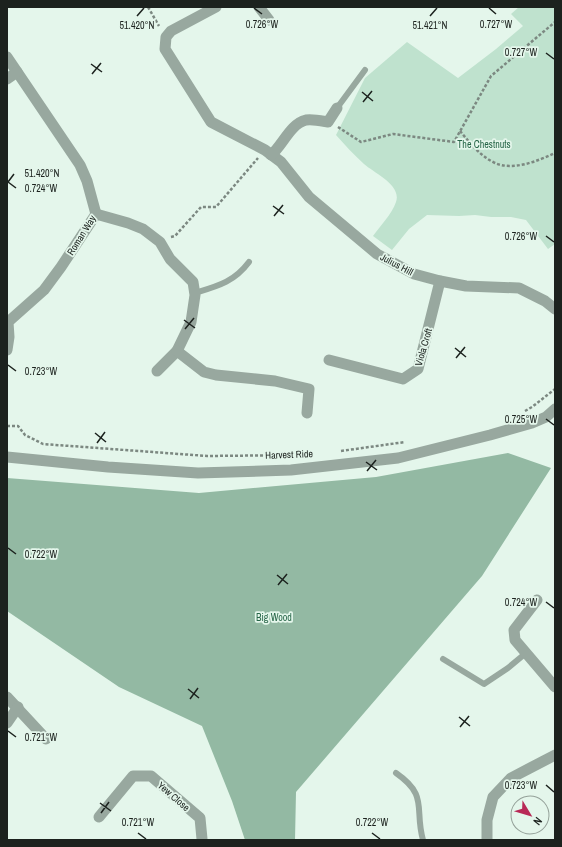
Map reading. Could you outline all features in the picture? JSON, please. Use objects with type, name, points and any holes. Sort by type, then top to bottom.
[{"type":"street","points":[[166,37],[171,31],[216,7]]},
{"type":"street","points":[[259,7],[269,20]]},
{"type":"street","name":"Julius Hill","points":[[166,37],[165,49],[211,122],[268,153],[281,162],[309,197],[377,254],[414,274],[440,281],[466,286],[519,288],[545,301],[555,309]]},
{"type":"street","name":"Roman Way","points":[[7,58],[80,165],[87,181],[96,214],[44,290],[8,322],[9,338],[7,350]]},
{"type":"street","points":[[7,79],[16,72]]},
{"type":"street","points":[[268,153],[277,150],[291,129],[306,120],[328,122],[337,108]]},
{"type":"street","points":[[96,214],[143,229],[160,242],[170,259],[194,282],[195,293],[191,322],[177,351],[157,371]]},
{"type":"street","name":"Viola Croft","points":[[329,360],[403,379],[418,369],[440,281]]},
{"type":"street","points":[[177,351],[204,372],[216,375],[275,381],[309,389],[307,413]]},
{"type":"street","name":"Harvest Ride","points":[[7,457],[108,467],[198,473],[290,470],[398,458],[532,423],[551,417],[555,409]]},
{"type":"street","points":[[537,600],[514,630],[515,640],[555,687]]},
{"type":"street","points":[[7,697],[18,707],[46,739]]},
{"type":"street","points":[[7,723],[18,707]]},
{"type":"street","points":[[487,840],[487,820],[493,797],[511,778],[555,755]]},
{"type":"street","name":"Yew Close","points":[[99,818],[133,776],[151,776],[200,818],[202,840]]},
{"type":"lane","points":[[337,108],[366,70]]},
{"type":"lane","points":[[195,293],[228,282],[242,272],[249,262]]},
{"type":"lane","points":[[443,659],[484,684],[508,668],[526,652]]},
{"type":"lane","points":[[396,773],[412,786],[417,794],[420,808],[420,830],[423,840]]},
{"type":"path","points":[[148,7],[166,37]]},
{"type":"path","points":[[328,122],[361,142],[393,134],[454,142],[491,76],[555,22]]},
{"type":"path","points":[[460,131],[478,151],[496,163],[517,166],[536,162],[555,153]]},
{"type":"path","points":[[160,242],[175,236],[202,207],[216,206],[268,153]]},
{"type":"path","points":[[519,414],[532,407],[555,389]]},
{"type":"path","name":"Harvest Ride","points":[[7,426],[18,426],[25,436],[43,444],[207,456],[307,455]]},
{"type":"path","points":[[336,451],[409,442]]},
{"type":"green space","name":"The Chestnuts","points":[[519,7],[555,7],[555,244],[548,249],[526,220],[511,217],[475,215],[427,215],[409,229],[392,250],[373,236],[389,215],[396,202],[397,196],[395,190],[386,180],[360,161],[336,135],[365,78],[407,42],[458,78],[523,26],[511,14]]},
{"type":"green space","name":"Big Wood","points":[[508,453],[551,468],[482,576],[296,792],[295,840],[245,840],[232,801],[202,726],[119,687],[7,611],[7,478],[199,493],[376,477]]}]
